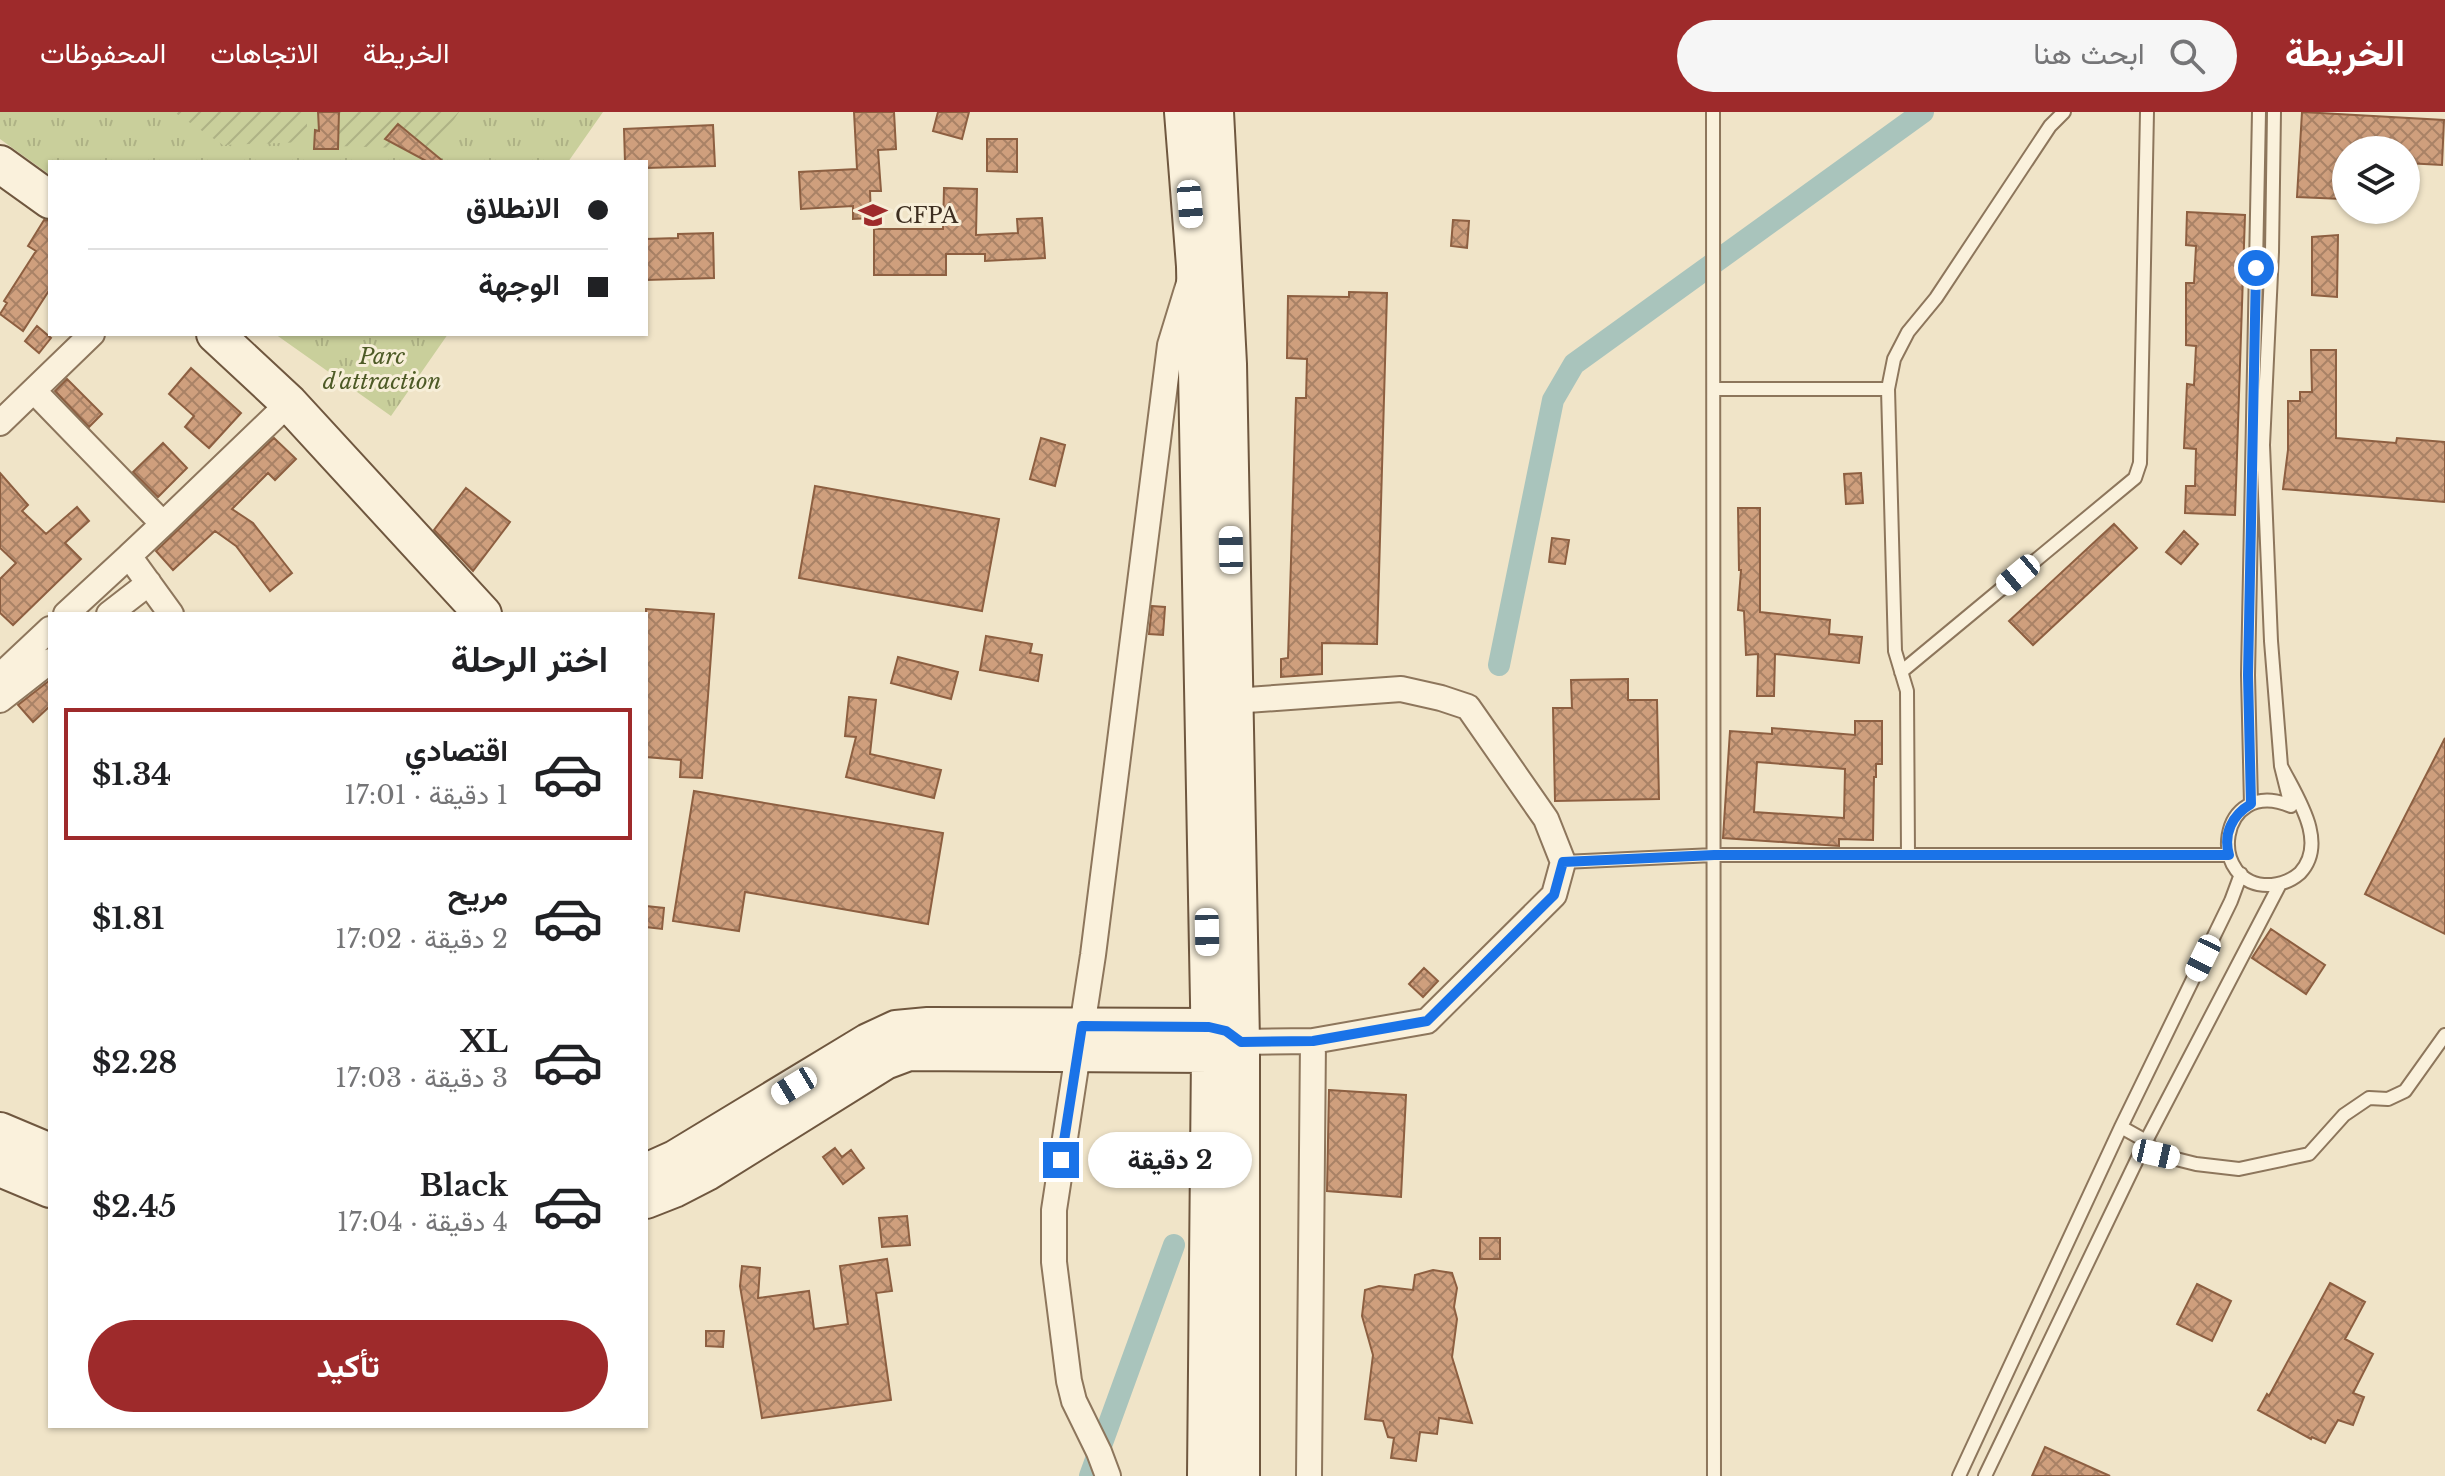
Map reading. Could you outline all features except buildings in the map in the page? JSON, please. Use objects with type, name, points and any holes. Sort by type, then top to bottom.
[{"type":"main road","points":[[1183,112],[1195,266],[1220,1041],[1241,1476]]},
{"type":"main road","points":[[1206,1476],[1233,701],[1228,338],[1215,112]]},
{"type":"main road","points":[[0,164],[48,199]]},
{"type":"main road","points":[[217,336],[289,403],[481,612]]},
{"type":"main road","points":[[648,1171],[675,1159],[868,1042],[896,1029],[912,1026],[1080,1040],[1220,1041]]},
{"type":"main road","points":[[648,1199],[707,1172],[896,1056],[921,1051],[1080,1040]]},
{"type":"main road","points":[[0,1131],[48,1151]]},
{"type":"main road","points":[[0,1168],[48,1188]]},
{"type":"street","points":[[1108,1476],[1074,1401],[1065,1361],[1053,1236],[1057,1185],[1080,1040],[1170,345],[1195,266]]},
{"type":"street","points":[[0,423],[90,336]]},
{"type":"street","points":[[34,391],[163,524]]},
{"type":"street","points":[[68,612],[289,403]]},
{"type":"street","points":[[129,556],[170,612]]},
{"type":"street","points":[[112,612],[149,583]]},
{"type":"street","points":[[0,676],[48,631]]},
{"type":"street","points":[[0,700],[48,663]]},
{"type":"street","points":[[1220,1041],[1313,1041],[1427,1021],[1554,895],[1563,862],[1546,819],[1468,707],[1401,689],[1233,701]]},
{"type":"street","points":[[1309,1476],[1313,1041]]},
{"type":"lane","points":[[1713,112],[1714,1476]]},
{"type":"lane","points":[[1908,855],[1907,691],[1895,651],[1888,389],[1894,359],[1908,332],[1936,298],[2050,126],[2064,112]]},
{"type":"lane","points":[[1901,672],[2135,478],[2140,463],[2147,112]]},
{"type":"lane","points":[[2251,804],[2248,675],[2259,112]]},
{"type":"lane","points":[[2274,112],[2272,252],[2263,445],[2271,641],[2281,766],[2291,806],[2268,800],[2251,804],[2236,815],[2227,838],[2229,855],[2241,874],[2259,884],[2280,884],[2294,878],[2303,869],[2312,847],[2308,823],[2281,766]]},
{"type":"lane","points":[[1714,389],[1888,389]]},
{"type":"lane","points":[[1563,862],[1714,855],[2229,855]]},
{"type":"lane","points":[[1959,1476],[2241,874]]},
{"type":"lane","points":[[1985,1476],[2146,1141],[2280,884]]},
{"type":"lane","points":[[2121,1127],[2146,1141],[2156,1154],[2196,1164],[2239,1169],[2309,1154],[2344,1115],[2369,1098],[2388,1099],[2405,1091],[2445,1035]]},
{"type":"green space","points":[[0,112],[603,112],[569,160],[48,160],[48,174],[0,139]]},
{"type":"green space","points":[[174,112],[307,112],[307,142],[223,145]]},
{"type":"green space","points":[[339,112],[459,112],[434,149],[336,146]]},
{"type":"green space","name":"Parc d'attraction","points":[[278,336],[447,336],[391,416]]},
{"type":"waterway","points":[[1499,665],[1553,400],[1574,364],[1923,112]]},
{"type":"waterway","points":[[1090,1476],[1174,1245]]},
{"type":"place","name":"CFPA","points":[[873,215]]},
{"type":"route","points":[[1061,1160],[1082,1026],[1209,1027],[1226,1031],[1241,1042],[1313,1041],[1427,1021],[1554,895],[1563,862],[1714,855],[2229,855],[2227,838],[2230,826],[2236,815],[2251,804],[2248,675],[2256,268]]}]
